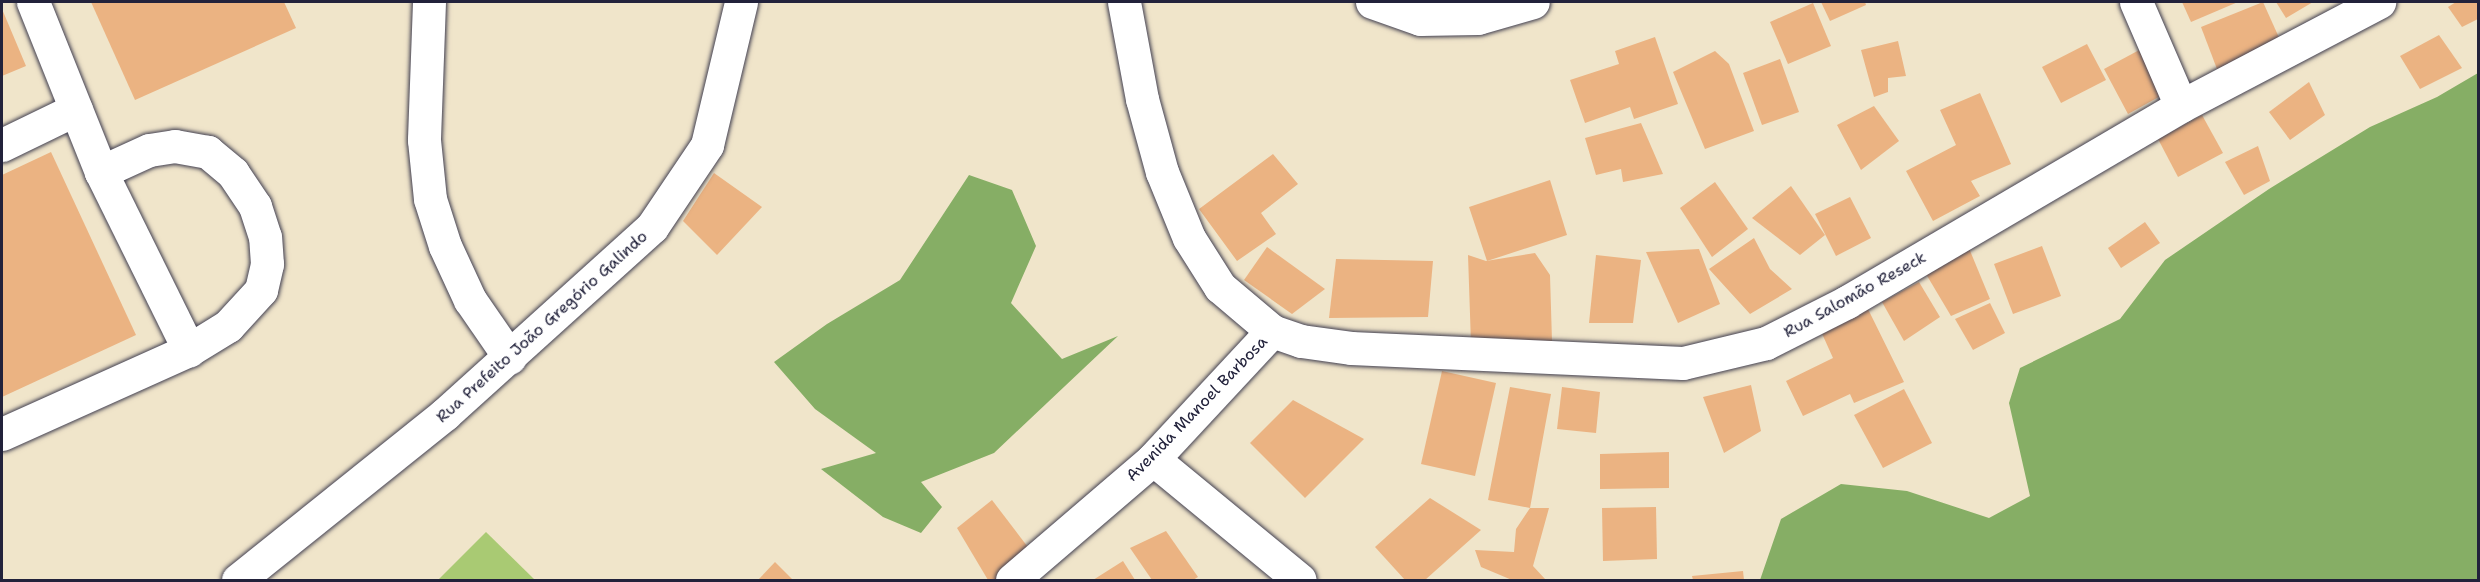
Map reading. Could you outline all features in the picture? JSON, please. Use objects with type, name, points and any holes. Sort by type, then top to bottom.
[{"type":"street","points":[[33,2],[101,172],[189,350]]},
{"type":"street","points":[[429,2],[424,140],[430,200],[445,246],[470,300],[510,358]]},
{"type":"street","name":"Rua Prefeito João Gregório Galindo","points":[[238,580],[510,358],[652,227],[707,145],[741,2]]},
{"type":"street","points":[[1124,2],[1142,99],[1162,172],[1189,238],[1220,287],[1272,331]]},
{"type":"street","points":[[1372,2],[1420,19],[1478,18],[1533,2]]},
{"type":"street","points":[[2136,2],[2181,106]]},
{"type":"street","name":"Rua Salomão Reseck","points":[[1272,331],[1301,341],[1350,348],[1683,363],[1766,343],[1847,302],[2181,106],[2379,2]]},
{"type":"street","points":[[2,145],[76,109]]},
{"type":"street","points":[[2,434],[189,350],[228,326],[261,290],[267,264],[265,237],[255,206],[233,173],[208,152],[193,147],[149,150],[101,172]]},
{"type":"street","name":"Avenida Manoel Barbosa","points":[[1012,580],[1153,459],[1272,331]]},
{"type":"street","points":[[1153,459],[1300,580]]},
{"type":"green space","points":[[2478,73],[2478,580],[1760,580],[1781,519],[1841,484],[1907,491],[1989,518],[2030,496],[2009,403],[2020,368],[2120,319],[2165,260],[2269,189],[2370,127],[2437,97]]},
{"type":"green space","points":[[969,175],[1012,190],[1036,246],[1011,303],[1062,359],[1118,336],[994,453],[921,482],[942,507],[921,533],[883,517],[821,469],[876,453],[815,409],[774,362],[827,324],[900,280]]},
{"type":"green space","points":[[486,532],[535,580],[438,580]]},
{"type":"building","points":[[91,2],[284,2],[296,28],[135,100]]},
{"type":"building","points":[[1821,2],[1865,2],[1866,5],[1830,21]]},
{"type":"building","points":[[2182,2],[2238,2],[2191,22]]},
{"type":"building","points":[[2263,2],[2281,42],[2217,69],[2201,27]]},
{"type":"building","points":[[2276,2],[2313,2],[2286,18]]},
{"type":"building","points":[[2456,2],[2478,2],[2478,19],[2462,27],[2448,7]]},
{"type":"building","points":[[1813,3],[1831,46],[1788,64],[1770,22]]},
{"type":"building","points":[[2,9],[26,66],[2,76]]},
{"type":"building","points":[[2439,35],[2462,68],[2420,89],[2400,56]]},
{"type":"building","points":[[1655,37],[1678,104],[1634,119],[1630,107],[1585,123],[1570,80],[1619,64],[1615,51]]},
{"type":"building","points":[[1898,41],[1906,76],[1888,78],[1888,92],[1874,97],[1861,50]]},
{"type":"building","points":[[2087,44],[2106,80],[2061,103],[2042,67]]},
{"type":"building","points":[[2143,48],[2166,93],[2128,114],[2104,69]]},
{"type":"building","points":[[1715,51],[1729,64],[1754,131],[1705,149],[1673,72]]},
{"type":"building","points":[[1780,59],[1799,112],[1762,125],[1743,73]]},
{"type":"building","points":[[2309,82],[2325,115],[2290,140],[2269,112]]},
{"type":"building","points":[[1980,93],[2011,164],[1971,181],[1980,196],[1933,221],[1906,171],[1956,145],[1940,110]]},
{"type":"building","points":[[1874,106],[1899,141],[1861,170],[1837,125]]},
{"type":"building","points":[[2202,115],[2223,153],[2178,177],[2158,139]]},
{"type":"building","points":[[1641,123],[1663,174],[1623,182],[1621,169],[1596,175],[1585,138]]},
{"type":"building","points":[[2258,146],[2270,181],[2244,195],[2225,162]]},
{"type":"building","points":[[51,152],[136,335],[2,397],[2,175]]},
{"type":"building","points":[[1273,154],[1298,184],[1261,213],[1276,234],[1237,261],[1199,209]]},
{"type":"building","points":[[714,173],[762,207],[717,255],[683,221]]},
{"type":"building","points":[[1550,180],[1567,235],[1487,261],[1469,207]]},
{"type":"building","points":[[1715,182],[1748,229],[1712,257],[1680,208]]},
{"type":"building","points":[[1791,186],[1825,235],[1800,255],[1752,218]]},
{"type":"building","points":[[1850,197],[1871,238],[1836,256],[1815,214]]},
{"type":"building","points":[[2145,222],[2160,243],[2121,268],[2108,248]]},
{"type":"building","points":[[1754,238],[1770,269],[1792,289],[1750,314],[1709,269]]},
{"type":"building","points":[[1966,241],[1990,299],[1951,316],[1923,269]]},
{"type":"building","points":[[2042,246],[2061,296],[2013,314],[1994,264]]},
{"type":"building","points":[[1267,247],[1325,289],[1292,314],[1244,280]]},
{"type":"building","points":[[1699,249],[1720,304],[1678,323],[1646,252]]},
{"type":"building","points":[[1535,253],[1550,275],[1552,341],[1471,344],[1468,255],[1486,261]]},
{"type":"building","points":[[1596,255],[1641,260],[1633,323],[1589,323]]},
{"type":"building","points":[[1336,259],[1433,261],[1428,317],[1329,318]]},
{"type":"building","points":[[1919,282],[1940,317],[1904,341],[1882,302]]},
{"type":"building","points":[[1990,303],[2005,333],[1973,350],[1955,319]]},
{"type":"building","points":[[1866,305],[1904,382],[1854,403],[1850,394],[1803,416],[1786,381],[1833,358],[1819,327]]},
{"type":"building","points":[[1442,371],[1496,383],[1475,476],[1421,464]]},
{"type":"building","points":[[1751,385],[1761,431],[1724,453],[1703,397]]},
{"type":"building","points":[[1510,387],[1551,394],[1530,508],[1488,500]]},
{"type":"building","points":[[1562,387],[1600,392],[1596,433],[1557,429]]},
{"type":"building","points":[[1904,389],[1932,443],[1883,468],[1854,415]]},
{"type":"building","points":[[1293,400],[1364,439],[1305,498],[1250,443]]},
{"type":"building","points":[[1669,452],[1669,488],[1600,489],[1600,454]]},
{"type":"building","points":[[1430,498],[1481,530],[1425,580],[1405,580],[1375,547]]},
{"type":"building","points":[[992,500],[1037,559],[998,580],[988,580],[957,528]]},
{"type":"building","points":[[1656,507],[1657,559],[1603,561],[1602,508]]},
{"type":"building","points":[[1530,508],[1549,508],[1533,566],[1545,579],[1512,580],[1481,567],[1475,550],[1514,552],[1516,529]]},
{"type":"building","points":[[1166,531],[1198,577],[1193,580],[1152,580],[1130,548]]},
{"type":"building","points":[[1123,561],[1135,580],[1093,580]]},
{"type":"building","points":[[775,562],[793,580],[758,580]]},
{"type":"building","points":[[1743,571],[1744,580],[1693,580],[1692,576]]}]
